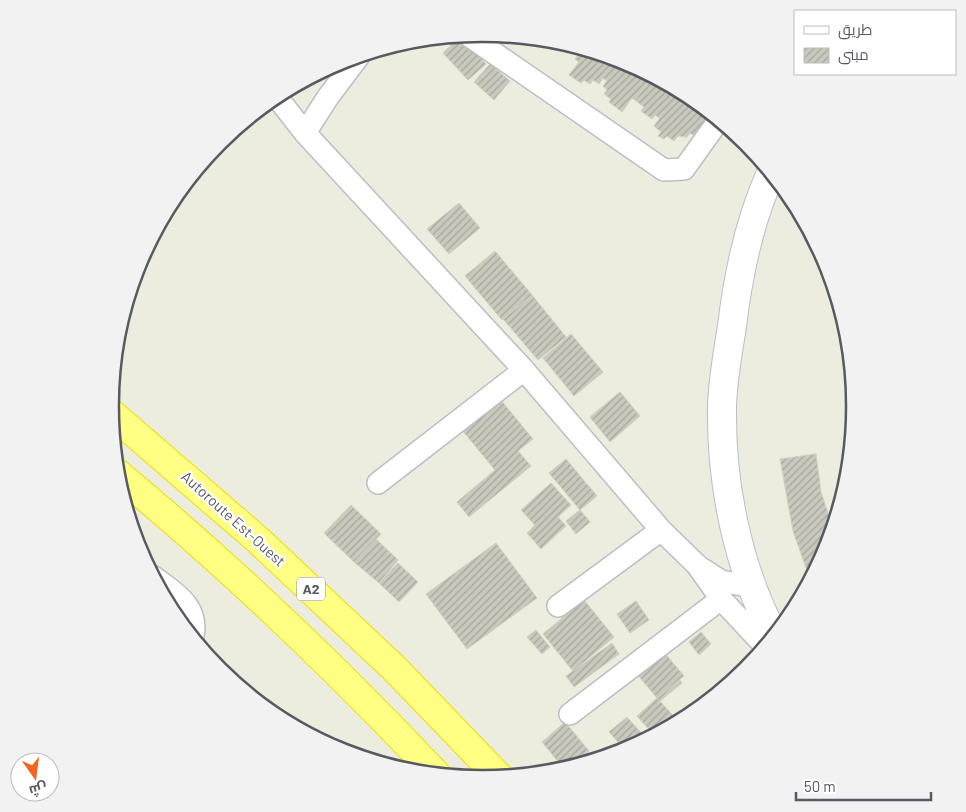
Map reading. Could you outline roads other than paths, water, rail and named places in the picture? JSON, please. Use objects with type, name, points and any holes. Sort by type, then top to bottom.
[{"type":"highway","name":"Autoroute Est-Ouest","points":[[120,420],[258,540],[394,669],[492,770]]},
{"type":"highway","points":[[127,480],[277,615],[383,718],[427,765]]},
{"type":"main road","points":[[768,181],[749,238],[736,290],[722,408],[726,479],[741,551],[752,587],[770,628]]},
{"type":"street","points":[[478,42],[664,170],[684,168],[714,126]]},
{"type":"street","points":[[306,133],[328,97],[350,68]]},
{"type":"street","points":[[282,103],[306,133],[524,370],[661,530],[718,588],[760,640]]},
{"type":"street","points":[[378,483],[524,370]]},
{"type":"street","points":[[558,606],[661,530]]},
{"type":"street","points":[[570,714],[718,588],[752,587]]},
{"type":"street","points":[[169,589],[188,605],[194,615],[195,627]]}]
